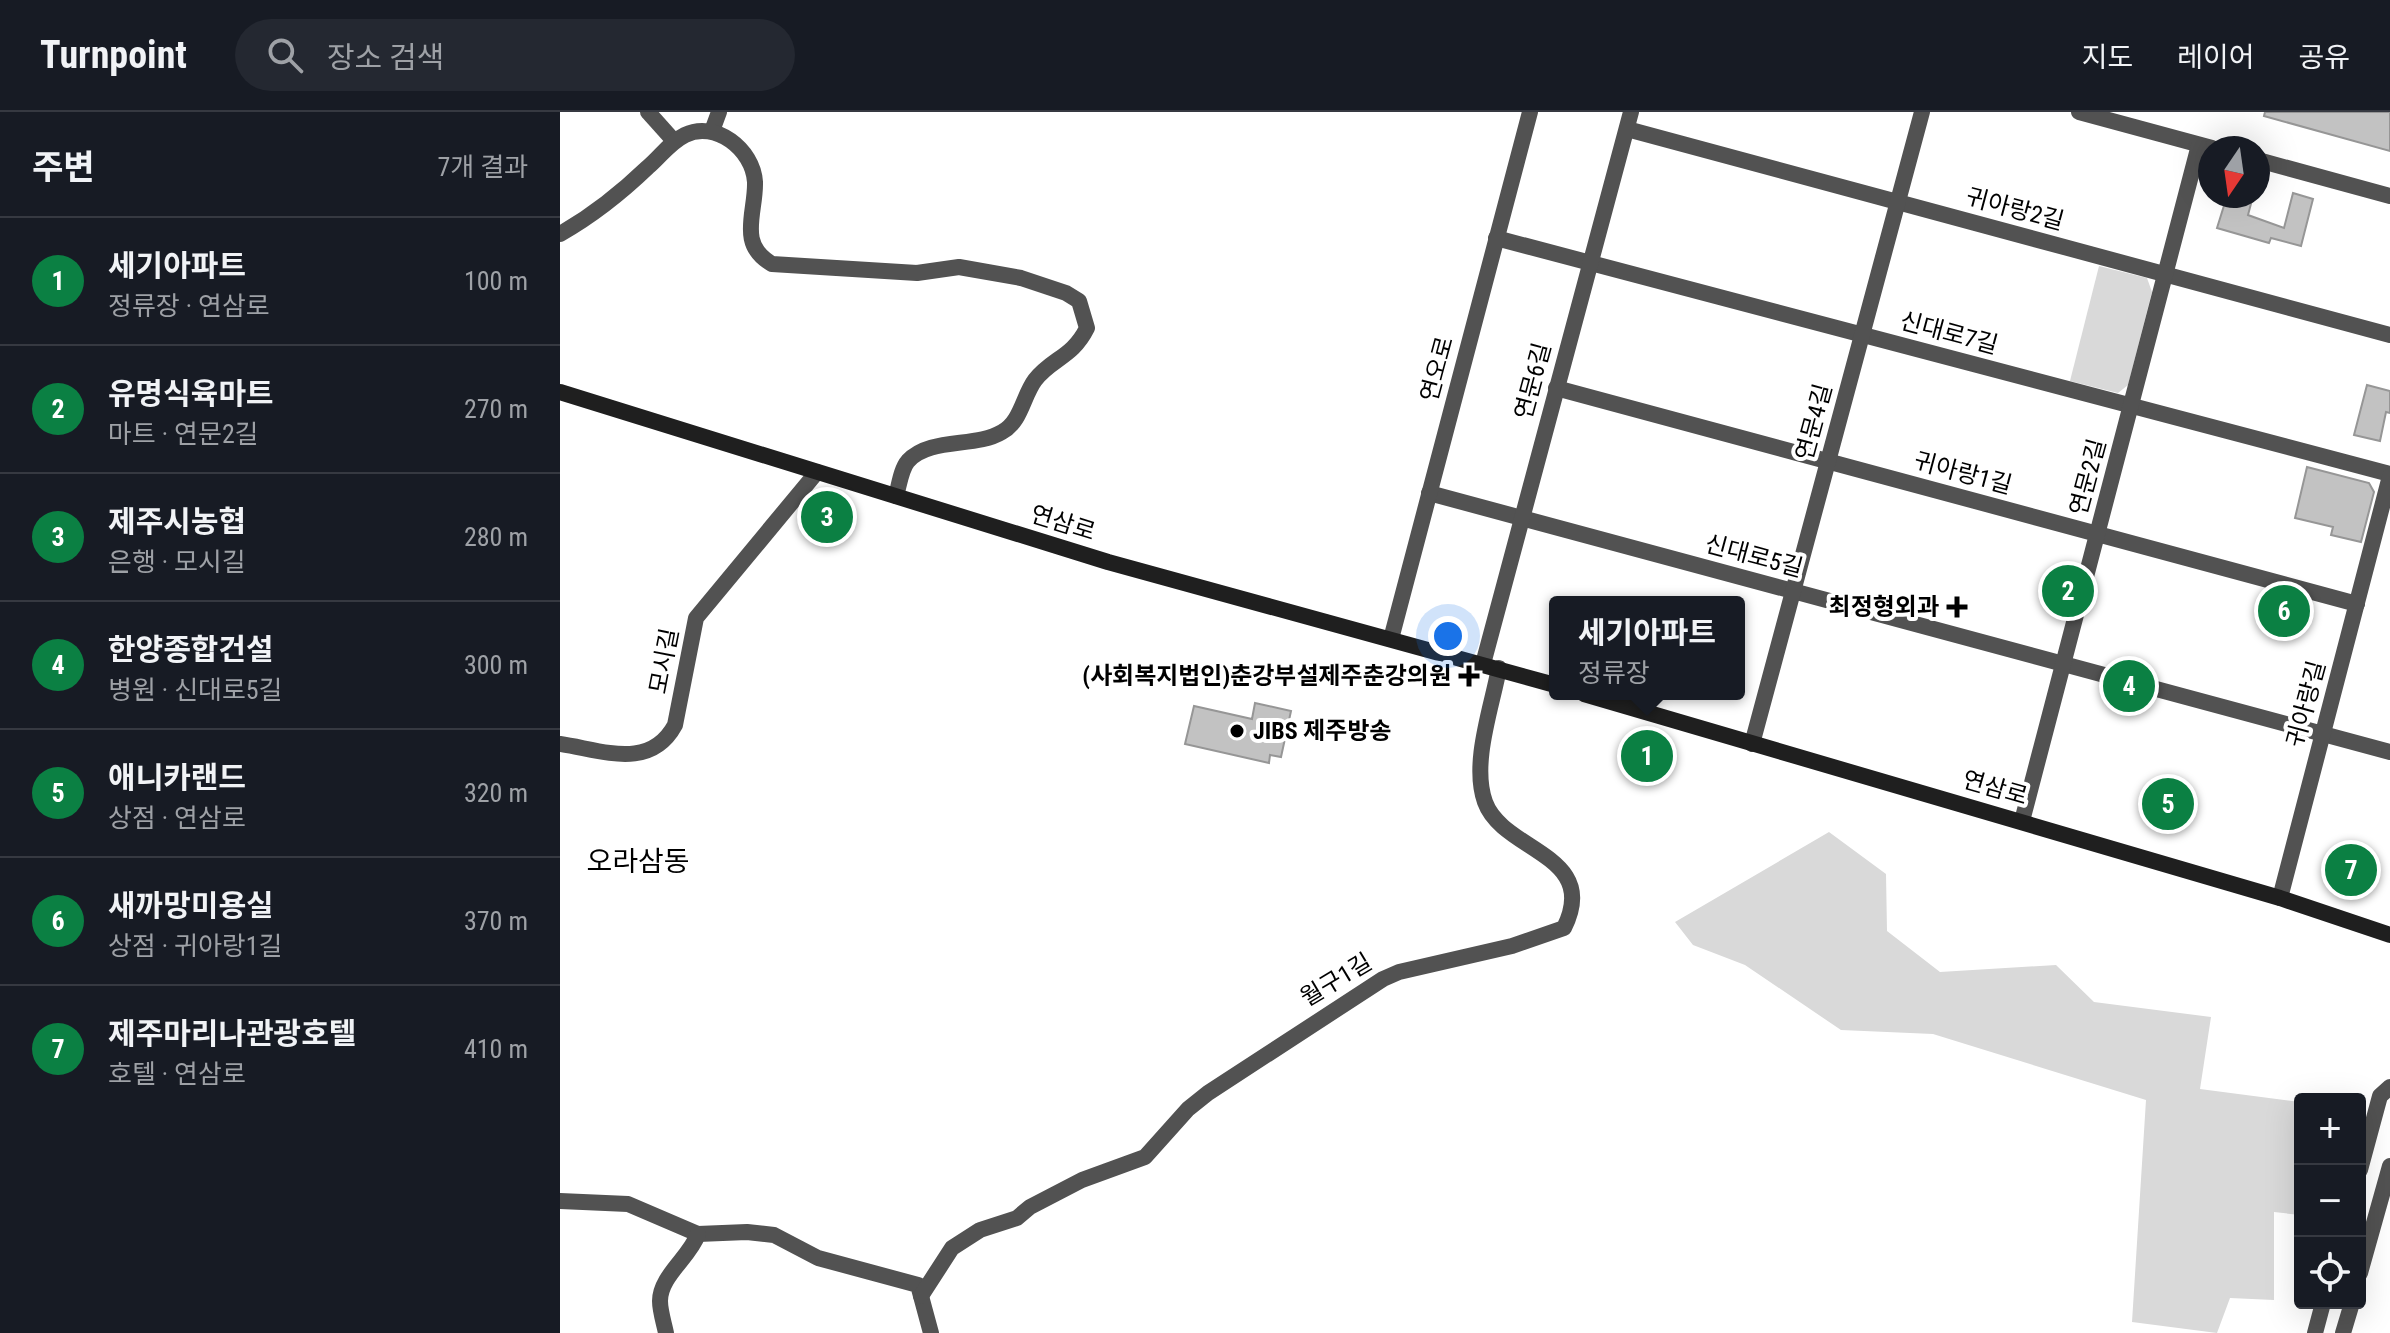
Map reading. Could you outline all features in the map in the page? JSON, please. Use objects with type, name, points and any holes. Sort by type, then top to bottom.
[{"type":"main road","name":"연삼로","points":[[560,392],[1108,562],[1549,683]]},
{"type":"main road","name":"연삼로","points":[[1604,700],[2280,898],[2390,935]]},
{"type":"street","points":[[648,112],[674,141]]},
{"type":"street","points":[[712,131],[719,112]]},
{"type":"street","name":"연오로","points":[[1391,639],[1530,112]]},
{"type":"street","name":"연문4길","points":[[1752,744],[1922,112]]},
{"type":"street","points":[[2079,112],[2198,144]]},
{"type":"street","name":"귀아랑2길","points":[[1629,120],[1898,202],[2390,335]]},
{"type":"street","name":"연문6길","points":[[1491,666],[1521,518],[1629,120]]},
{"type":"street","points":[[560,234],[647,169],[674,141],[691,132],[712,131],[741,149],[752,166],[755,182],[749,222],[752,242],[759,257],[772,264],[917,273],[959,267],[1021,278],[1066,293],[1079,301],[1087,328],[1079,344],[1041,373],[1014,422],[1003,432],[982,440],[920,453],[907,462],[896,496]]},
{"type":"street","points":[[2270,163],[2390,196]]},
{"type":"street","name":"연문2길","points":[[2022,821],[2165,274],[2198,171]]},
{"type":"street","name":"신대로7길","points":[[1496,238],[2390,475]]},
{"type":"street","name":"귀아랑1길","points":[[1556,388],[2357,604]]},
{"type":"street","name":"모시길","points":[[560,744],[626,755],[656,748],[668,738],[681,700],[696,618],[817,472]]},
{"type":"street","name":"귀아랑길","points":[[2280,898],[2390,475]]},
{"type":"street","name":"신대로5길","points":[[1429,493],[2390,752]]},
{"type":"street","name":"월구1길","points":[[921,1296],[952,1248],[980,1230],[1017,1218],[1030,1207],[1082,1180],[1145,1157],[1188,1109],[1208,1093],[1383,979],[1399,972],[1526,942],[1564,928],[1571,900],[1565,872],[1492,815],[1484,801],[1483,750],[1491,666]]},
{"type":"street","points":[[2361,1165],[2380,1096],[2390,1087]]},
{"type":"street","points":[[2366,1252],[2390,1166]]},
{"type":"street","points":[[560,1201],[628,1204],[698,1234],[747,1232],[774,1235],[818,1258],[918,1285],[931,1333]]},
{"type":"street","points":[[666,1333],[660,1299],[669,1278],[693,1248],[698,1234]]},
{"type":"street","points":[[2315,1333],[2321,1309]]},
{"type":"street","points":[[2343,1333],[2350,1309]]},
{"type":"shaded area","points":[[2099,266],[2147,278],[2152,292],[2128,385],[2118,393],[2070,381]]},
{"type":"shaded area","points":[[1829,832],[1886,874],[1887,931],[1940,972],[2056,965],[2094,1002],[2211,1017],[2200,1089],[2294,1101],[2294,1214],[2274,1212],[2274,1300],[2230,1298],[2217,1333],[2132,1322],[2146,1100],[1933,1034],[1841,1030],[1745,965],[1693,945],[1675,922]]},
{"type":"building","points":[[2265,112],[2390,112],[2390,151],[2264,116]]},
{"type":"building","points":[[2293,193],[2313,199],[2301,246],[2271,238],[2269,243],[2217,228],[2223,208],[2250,208],[2248,215],[2284,228]]},
{"type":"building","points":[[2367,385],[2390,391],[2390,413],[2386,412],[2380,441],[2354,435]]},
{"type":"building","points":[[2307,467],[2369,483],[2374,492],[2361,542],[2331,535],[2333,527],[2295,518]]},
{"type":"building","name":"JIBS 제주방송","points":[[1255,703],[1291,711],[1281,757],[1270,755],[1269,763],[1185,744],[1194,706],[1252,719]]},
{"type":"place","name":"제주시농협","points":[[827,517]]},
{"type":"place","name":"유명식육마트","points":[[2068,591]]},
{"type":"place","name":"최정형외과","points":[[1957,607]]},
{"type":"place","name":"새까망미용실","points":[[2284,611]]},
{"type":"place","name":"(사회복지법인)춘강부설제주춘강의원","points":[[1469,676]]},
{"type":"place","name":"한양종합건설","points":[[2129,686]]},
{"type":"place","name":"JIBS 제주방송","points":[[1237,731]]},
{"type":"place","name":"세기아파트","points":[[1647,756]]},
{"type":"place","name":"애니카랜드","points":[[2168,804]]},
{"type":"place","name":"제주마리나관광호텔","points":[[2351,870]]},
{"type":"district","name":"오라삼동","points":[[638,861]]}]
